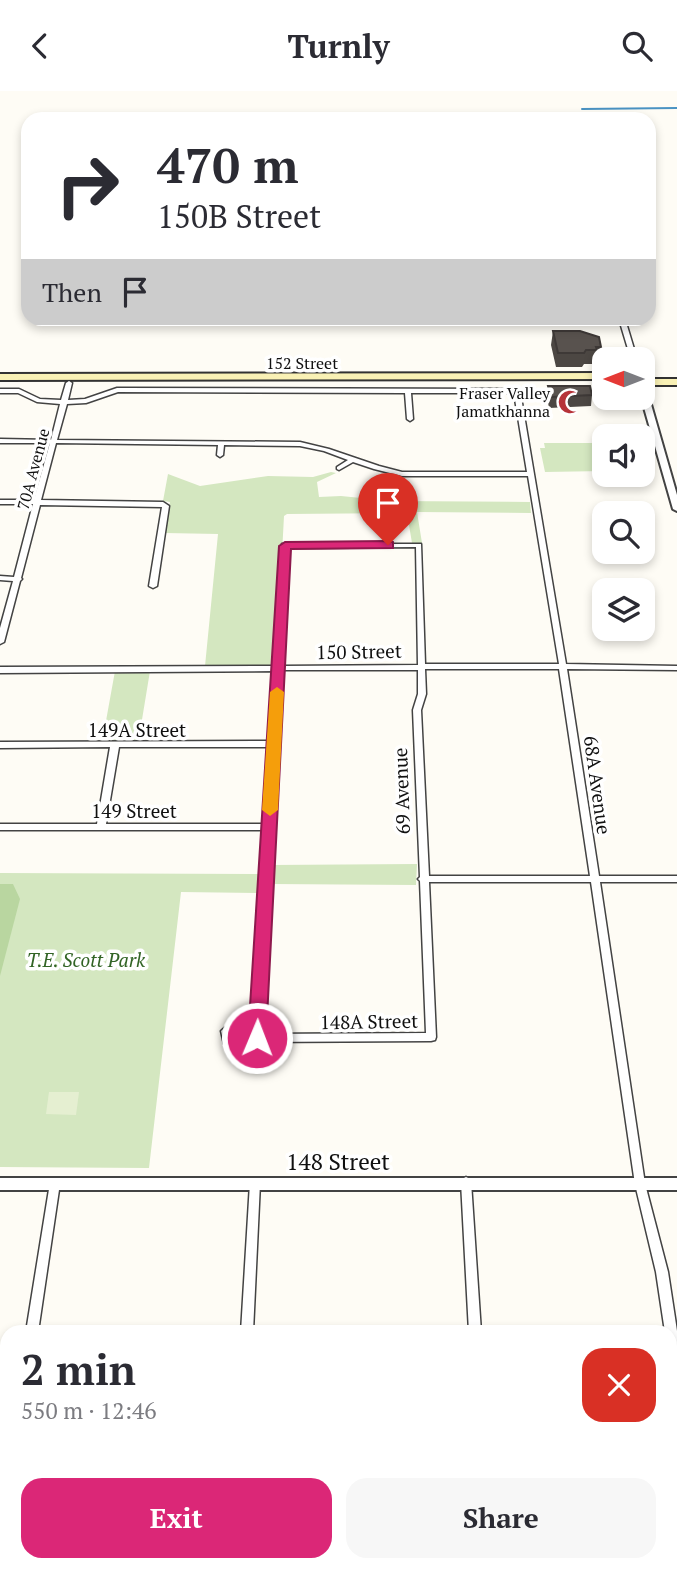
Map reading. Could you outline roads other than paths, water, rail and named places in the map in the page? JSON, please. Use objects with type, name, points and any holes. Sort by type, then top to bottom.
[{"type":"main road","name":"152 Street","points":[[0,377],[592,376]]},
{"type":"main road","points":[[655,376],[677,376]]},
{"type":"main road","points":[[69,383],[128,377]]},
{"type":"main road","points":[[655,382],[677,381]]},
{"type":"main road","name":"152 Street","points":[[0,383],[592,382]]},
{"type":"street","points":[[624,326],[630,347]]},
{"type":"street","name":"70A Avenue","points":[[0,642],[69,383]]},
{"type":"street","points":[[0,391],[19,391],[39,401],[65,402],[86,401],[117,390],[408,390],[410,419]]},
{"type":"street","name":"68A Avenue","points":[[408,390],[517,391],[563,666],[640,1184],[662,1272],[670,1325]]},
{"type":"street","points":[[650,410],[673,478],[677,509]]},
{"type":"street","points":[[0,441],[300,444],[325,447],[381,470],[402,474],[531,474]]},
{"type":"street","points":[[220,455],[221,443]]},
{"type":"street","points":[[340,468],[353,459]]},
{"type":"street","points":[[0,502],[38,500],[163,504],[166,506],[153,586]]},
{"type":"street","name":"69 Avenue","points":[[278,668],[285,546],[419,545],[422,694],[417,710],[431,1037]]},
{"type":"street","points":[[0,578],[18,579]]},
{"type":"street","name":"150 Street","points":[[0,670],[422,666],[677,668]]},
{"type":"street","points":[[257,1038],[278,668]]},
{"type":"street","points":[[101,827],[115,744]]},
{"type":"street","name":"149A Street","points":[[0,745],[274,744]]},
{"type":"street","name":"149 Street","points":[[0,827],[269,827]]},
{"type":"street","points":[[423,879],[677,879]]},
{"type":"street","name":"148A Street","points":[[257,1020],[236,1023],[226,1031],[228,1041],[250,1041],[257,1038],[431,1037]]},
{"type":"street","points":[[466,1182],[475,1325]]},
{"type":"street","points":[[33,1325],[55,1183]]},
{"type":"street","points":[[247,1325],[255,1183]]},
{"type":"street","name":"148 Street","points":[[0,1184],[677,1184]]},
{"type":"waterway","points":[[582,109],[677,108]]},
{"type":"place","name":"Fraser Valley Jamatkhanna","points":[[570,402]]},
{"type":"park label","name":"T.E. Scott Park","points":[[86,959]]}]
